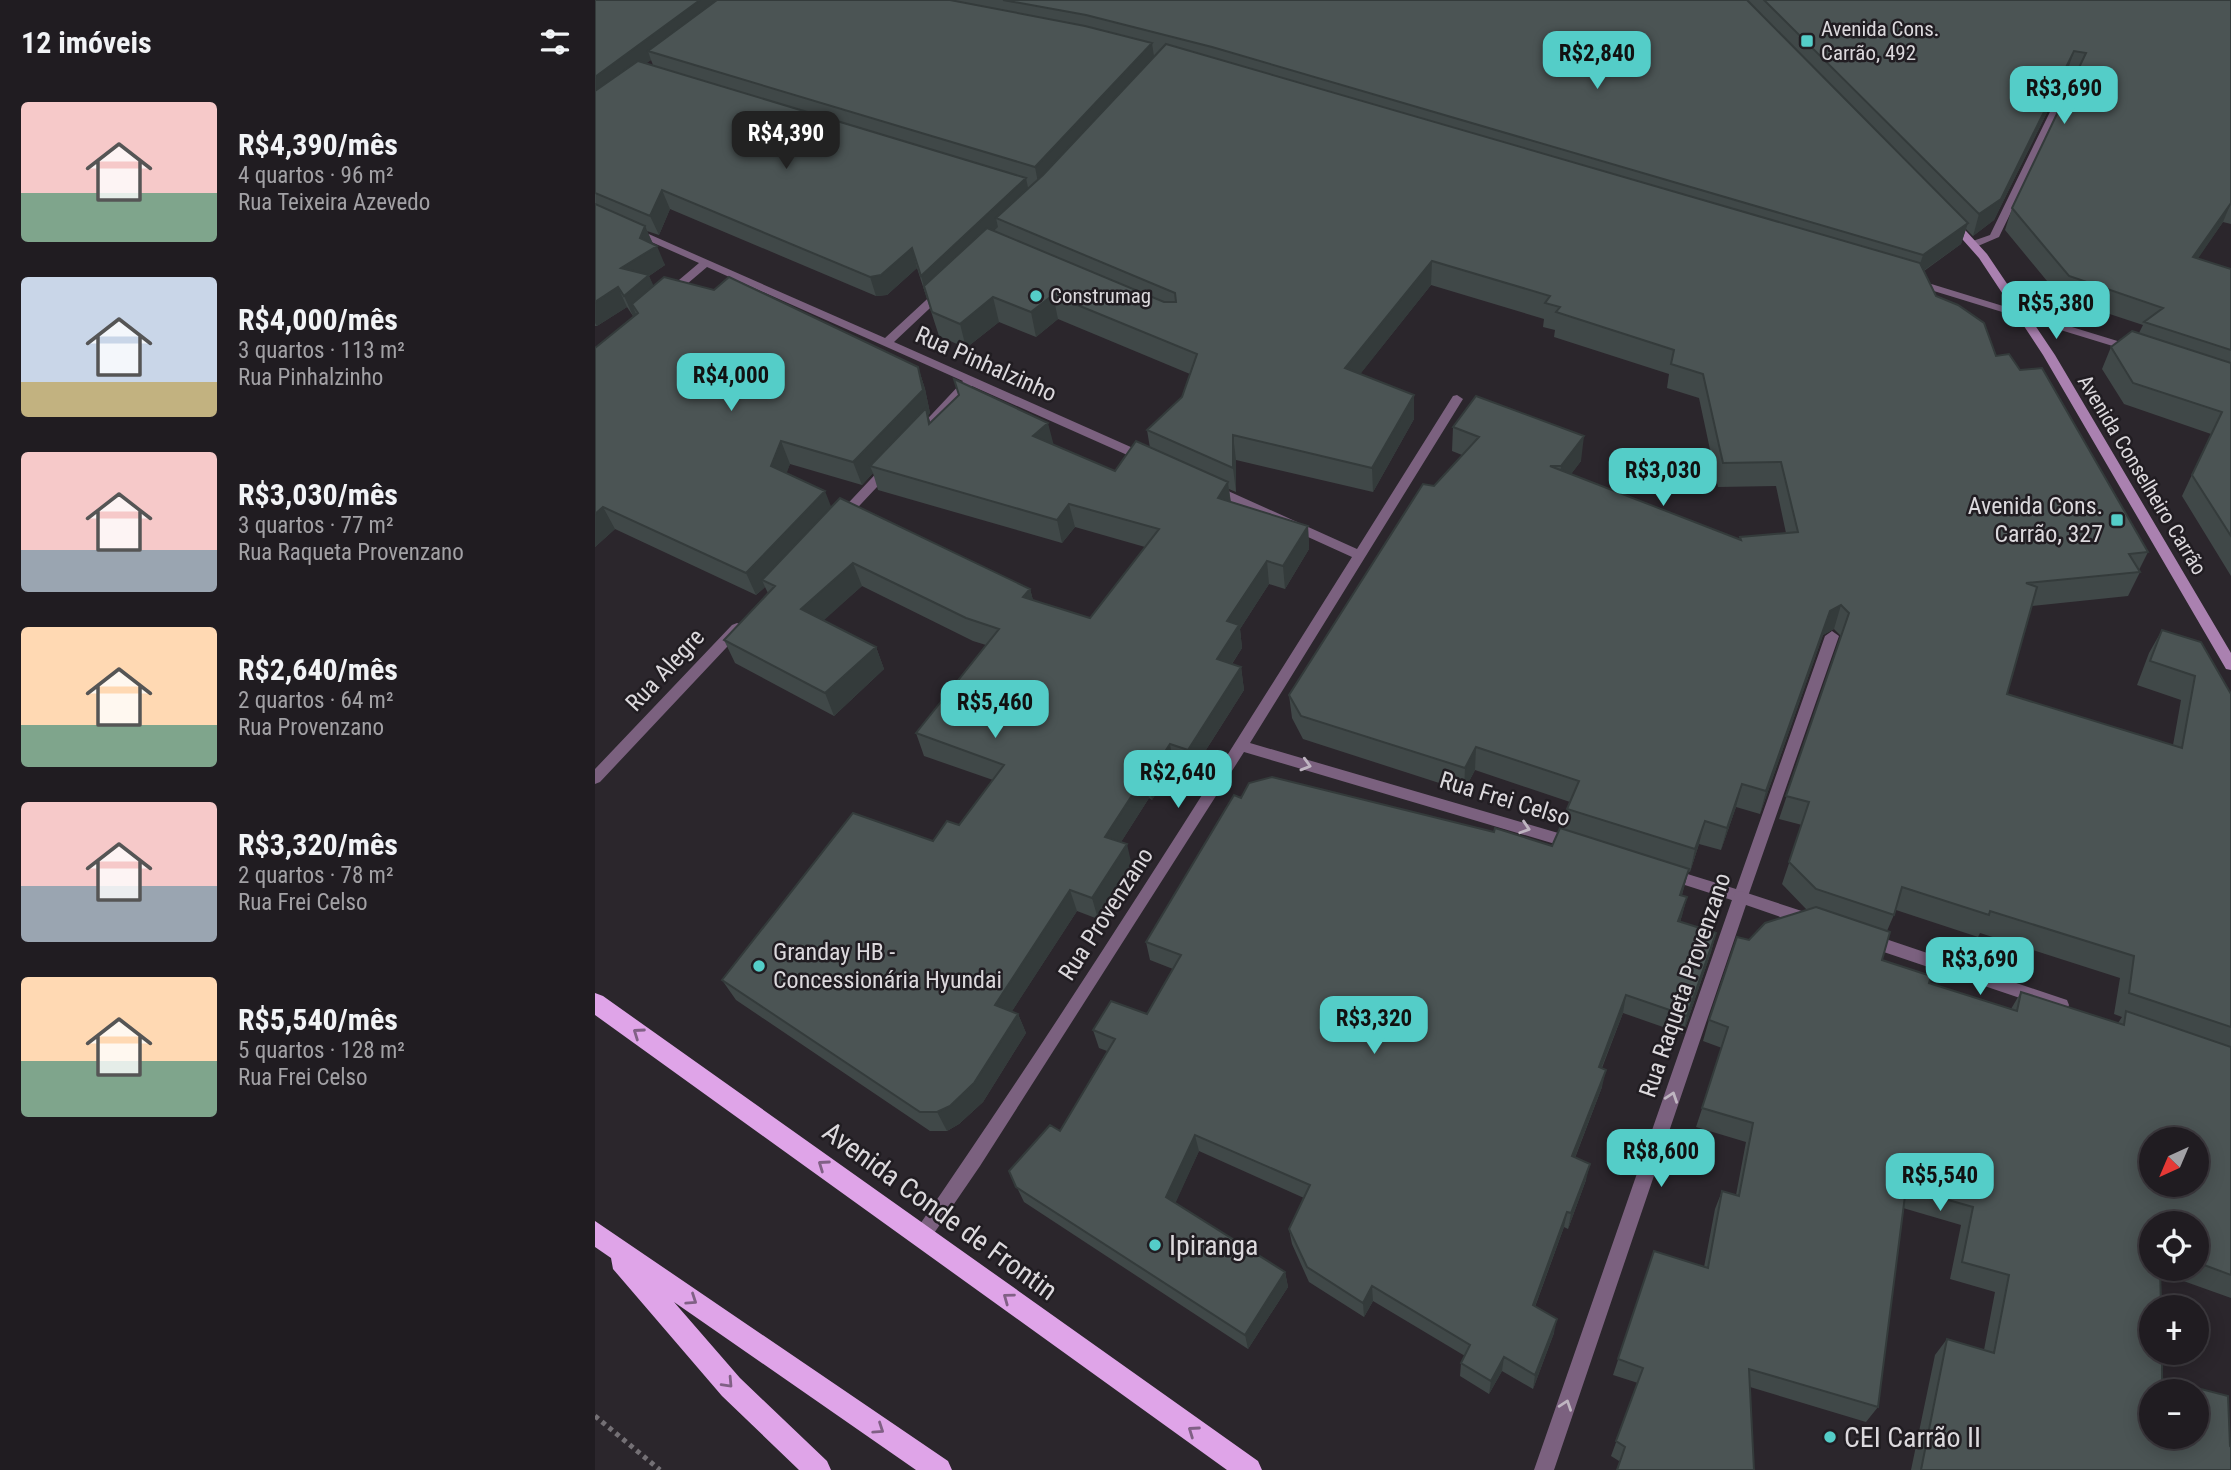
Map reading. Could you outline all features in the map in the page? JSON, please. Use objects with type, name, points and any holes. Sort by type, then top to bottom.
[{"type":"highway","name":"Avenida Conde de Frontin","points":[[595,1003],[1249,1470]]},
{"type":"highway","points":[[599,1236],[731,1387],[818,1470]]},
{"type":"highway","points":[[599,1236],[939,1470]]},
{"type":"main road","name":"Avenida Conselheiro Carrão","points":[[1943,212],[1974,244],[2049,355],[2231,665]]},
{"type":"street","points":[[1974,244],[1994,237],[2072,75]]},
{"type":"street","name":"Rua Pinhalzinho","points":[[620,224],[1159,465]]},
{"type":"street","points":[[656,306],[706,262]]},
{"type":"street","points":[[1899,277],[2140,351]]},
{"type":"street","points":[[886,343],[955,279]]},
{"type":"street","points":[[915,440],[971,380]]},
{"type":"street","name":"Rua Provenzano","points":[[922,1236],[1241,746],[1457,399]]},
{"type":"street","points":[[830,530],[896,460]]},
{"type":"street","points":[[1197,482],[1360,555]]},
{"type":"street","name":"Rua Alegre","points":[[595,778],[745,619]]},
{"type":"street","name":"Rua Raqueta Provenzano","points":[[1544,1470],[1832,636]]},
{"type":"street","name":"Rua Frei Celso","points":[[1241,746],[1587,848]]},
{"type":"street","points":[[1651,868],[1820,924]]},
{"type":"street","points":[[1847,933],[2072,1009]]},
{"type":"path","points":[[595,1416],[660,1470]]},
{"type":"building","points":[[595,0],[700,0],[595,77]]},
{"type":"building","points":[[717,0],[950,0],[1085,26],[1152,43],[1035,167],[648,51]]},
{"type":"building","points":[[1003,0],[1747,0],[1968,223],[1923,255],[1212,47],[1086,15]]},
{"type":"building","points":[[1764,0],[2231,0],[2231,203],[2193,257],[2231,269],[2231,350],[2144,322],[2163,308],[2069,276],[2012,208],[2086,53],[2074,51],[2001,199],[1979,214]]},
{"type":"building","points":[[1166,44],[1920,263],[1936,296],[1958,305],[1984,323],[1996,356],[2009,354],[2020,370],[2042,368],[2148,552],[2129,554],[2140,572],[2026,583],[2037,587],[2007,694],[2182,748],[2195,676],[2150,661],[2162,630],[2201,642],[2231,694],[2231,1027],[2129,993],[2134,956],[1902,887],[1894,915],[1816,889],[1789,862],[1809,802],[1786,796],[1849,613],[1841,605],[1830,611],[1766,791],[1742,784],[1727,828],[1705,821],[1695,849],[1567,809],[1579,781],[1476,747],[1465,768],[1301,716],[1289,695],[1423,484],[1434,486],[1479,437],[1453,427],[1476,396],[1584,436],[1561,466],[1550,466],[1741,540],[1740,537],[1798,532],[1781,462],[1723,463],[1703,374],[1671,364],[1674,350],[1556,312],[1560,307],[1545,303],[1550,296],[1432,261],[1345,368],[1414,395],[1372,468],[1233,435],[1233,468],[1147,430],[1182,397],[1197,354],[1053,295],[1031,312],[993,297],[960,324],[932,312],[924,286],[987,228],[1164,302],[1176,302],[1175,293],[996,218],[1043,175]]},
{"type":"building","points":[[638,61],[1026,178],[921,276],[912,248],[881,275],[870,277],[662,190],[650,216],[595,193],[595,91]]},
{"type":"building","points":[[595,204],[645,226],[640,238],[657,246],[621,268],[649,275],[624,296],[618,287],[595,302]]},
{"type":"building","points":[[664,277],[714,290],[729,277],[918,367],[923,390],[853,462],[781,441],[771,466],[825,491],[746,573],[603,507],[595,514],[595,348],[638,313],[632,304]]},
{"type":"building","points":[[2132,331],[2231,363],[2231,536],[2192,475],[2222,412],[2133,383],[2111,347]]},
{"type":"building","points":[[954,379],[1048,423],[1033,436],[1115,471],[1136,441],[1228,482],[1218,498],[1308,526],[1283,566],[1267,561],[1227,621],[1239,625],[1217,659],[1241,667],[1188,750],[1170,744],[1148,778],[1144,777],[1105,837],[1127,844],[1092,898],[1070,890],[995,1005],[1018,1014],[974,1083],[950,1106],[937,1112],[920,1112],[722,980],[853,813],[933,841],[947,821],[959,825],[1004,765],[916,733],[999,629],[966,618],[853,563],[801,609],[876,647],[825,693],[724,640],[775,586],[762,580],[840,498],[1030,589],[1023,597],[1090,618],[1159,529],[1069,504],[1057,520],[870,466],[926,408],[929,424],[959,395]]},
{"type":"building","points":[[1272,777],[1494,832],[1495,828],[1552,846],[1560,828],[1689,869],[1680,895],[1687,897],[1678,921],[1716,933],[1687,1016],[1626,995],[1599,1067],[1606,1070],[1572,1156],[1590,1164],[1571,1213],[1567,1212],[1533,1305],[1557,1319],[1535,1375],[1504,1357],[1491,1381],[1461,1363],[1470,1345],[1372,1286],[1363,1303],[1307,1267],[1289,1229],[1310,1185],[1195,1135],[1166,1197],[1285,1272],[1245,1335],[1016,1187],[1009,1171],[1050,1125],[1060,1131],[1115,1039],[1093,1030],[1111,1001],[1147,1014],[1181,955],[1146,942],[1234,795],[1241,798],[1249,783]]},
{"type":"building","points":[[1816,907],[1890,932],[1882,960],[1931,976],[1929,983],[2017,1011],[2021,992],[2124,1025],[2126,1011],[2231,1047],[2231,1275],[2209,1267],[2209,1211],[2139,1211],[2139,1281],[2160,1281],[2161,1295],[2139,1295],[2139,1365],[2162,1365],[2162,1379],[2139,1379],[2139,1449],[2209,1449],[2209,1391],[2228,1396],[2231,1470],[1921,1470],[1947,1339],[1994,1353],[2009,1275],[1962,1262],[1973,1207],[1906,1188],[1878,1407],[1749,1369],[1754,1470],[1617,1470],[1625,1447],[1616,1441],[1643,1368],[1618,1359],[1654,1251],[1708,1268],[1722,1191],[1739,1196],[1753,1123],[1702,1108],[1728,1027],[1709,1020],[1737,937],[1749,940],[1765,923]]},
{"type":"place","name":"Avenida Cons. Carrão, 492","points":[[1807,41]]},
{"type":"place","name":"Construmag","points":[[1036,296]]},
{"type":"place","name":"Avenida Cons. Carrão, 327","points":[[2117,520]]},
{"type":"place","name":"Granday HB - Concessionária Hyundai","points":[[759,966]]},
{"type":"place","name":"Ipiranga","points":[[1155,1245]]},
{"type":"place","name":"CEI Carrão II","points":[[1830,1437]]}]
